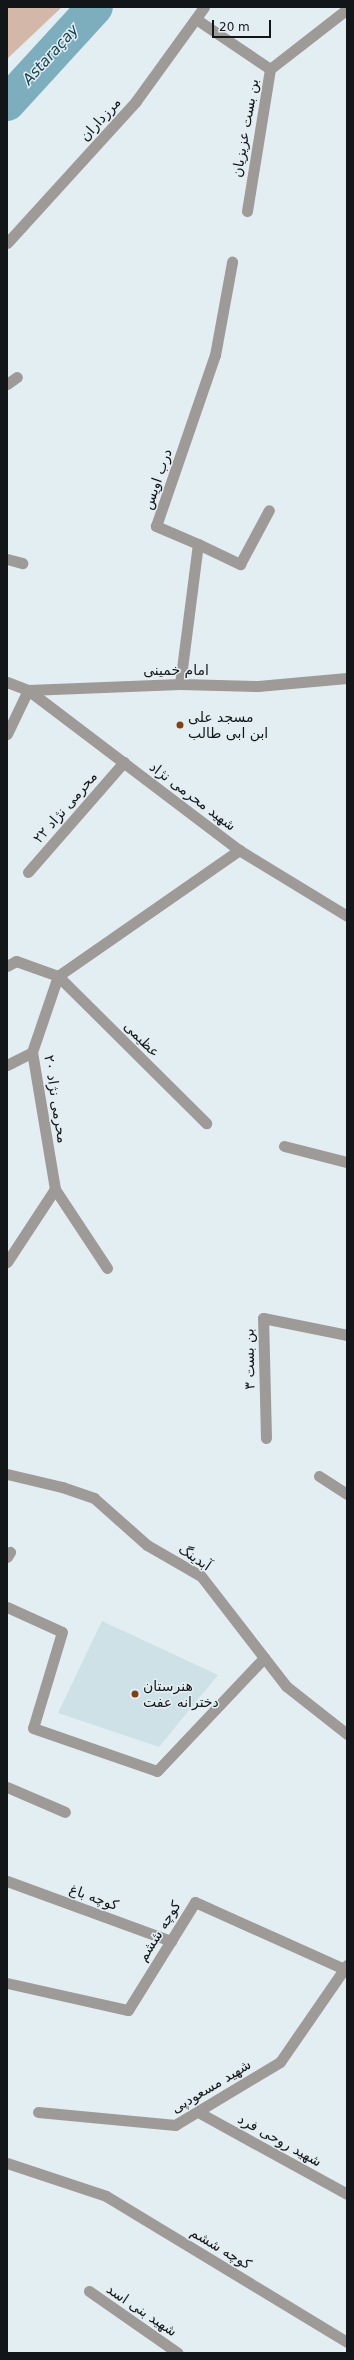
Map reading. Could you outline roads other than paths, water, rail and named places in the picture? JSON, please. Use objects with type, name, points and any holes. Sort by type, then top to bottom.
[{"type":"street","name":"مرزداران","points":[[7,243],[136,102],[204,7]]},
{"type":"street","points":[[270,69],[347,9]]},
{"type":"street","name":"بن بست عزیزیان","points":[[196,19],[270,69],[246,211]]},
{"type":"street","name":"درب اویس","points":[[198,544],[156,526],[215,355],[232,262]]},
{"type":"street","points":[[7,384],[17,377]]},
{"type":"street","points":[[180,684],[198,544],[240,564],[269,510]]},
{"type":"street","points":[[7,559],[22,563]]},
{"type":"street","name":"امام خمینی","points":[[7,682],[28,690],[180,684],[258,686],[347,678]]},
{"type":"street","points":[[7,734],[28,690]]},
{"type":"street","name":"شهید محرمی نژاد","points":[[28,690],[239,850],[347,916]]},
{"type":"street","name":"محرمی نژاد ۲۲","points":[[28,872],[124,762]]},
{"type":"street","points":[[7,966],[16,961],[58,976],[239,850]]},
{"type":"street","name":"محرمی نژاد ۲۰","points":[[58,976],[32,1052],[55,1189],[107,1268]]},
{"type":"street","name":"عظیمی","points":[[58,976],[206,1122]]},
{"type":"street","points":[[7,1064],[32,1052]]},
{"type":"street","points":[[284,1146],[347,1162]]},
{"type":"street","points":[[7,1262],[55,1189]]},
{"type":"street","name":"بن بست ۳","points":[[266,1438],[263,1318],[347,1335]]},
{"type":"street","name":"آبدینگ","points":[[7,1474],[62,1487],[94,1498],[147,1545],[201,1576],[286,1686],[347,1734]]},
{"type":"street","points":[[319,1476],[347,1494]]},
{"type":"street","points":[[7,1607],[62,1632],[33,1728],[157,1771],[264,1658]]},
{"type":"street","points":[[7,1787],[65,1812]]},
{"type":"street","name":"کوچه باغ","points":[[7,1881],[171,1941]]},
{"type":"street","name":"کوچه ششم","points":[[7,1983],[128,2010],[195,1902],[346,1967]]},
{"type":"street","name":"شهید مسعودپی","points":[[38,2112],[175,2125],[280,2062],[346,1967]]},
{"type":"street","name":"شهید روحی فرد","points":[[198,2112],[347,2194]]},
{"type":"street","name":"کوچه ششم","points":[[7,2163],[106,2196],[347,2342]]},
{"type":"street","name":"شهید بنی اسد","points":[[88,2292],[178,2353]]},
{"type":"waterway","name":"Astaraçay","points":[[7,103],[95,7]]},
{"type":"place","name":"مسجد علی ابن ابی طالب","points":[[180,725]]},
{"type":"place","name":"هنرستان دخترانه عفت","points":[[135,1694]]}]
